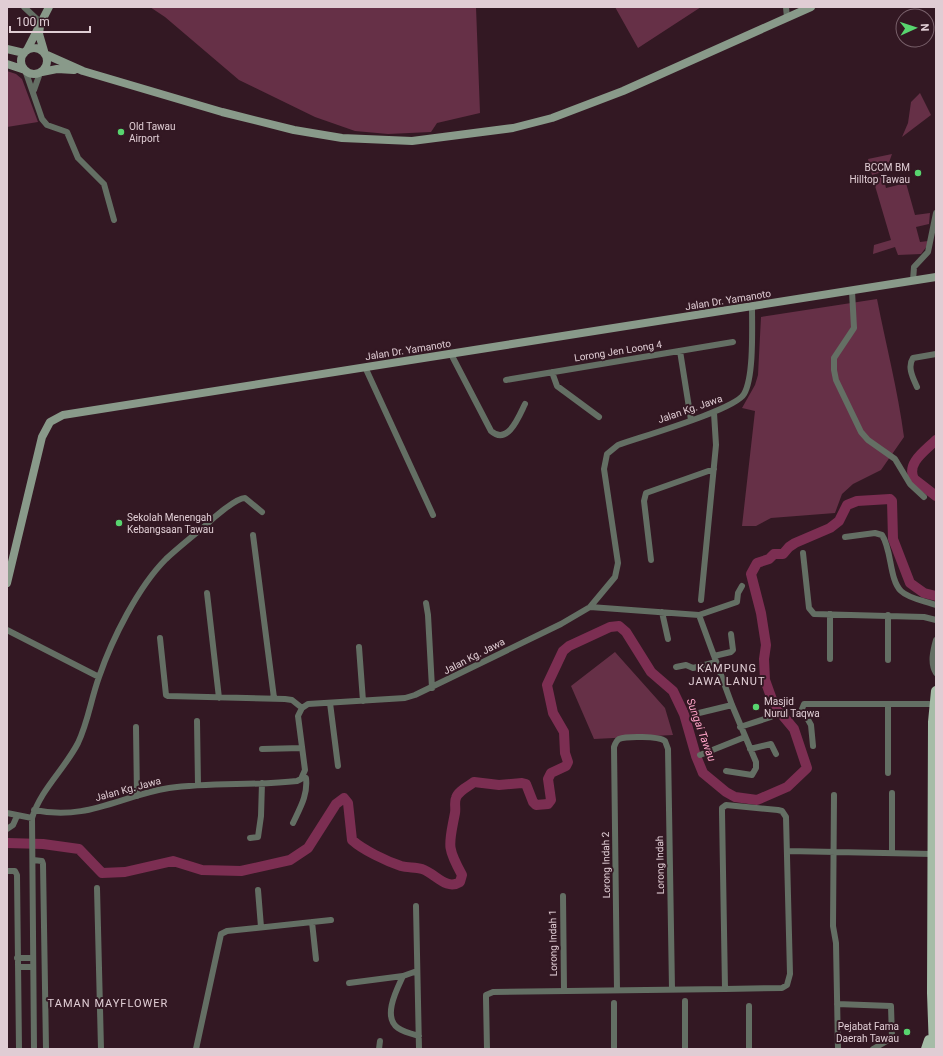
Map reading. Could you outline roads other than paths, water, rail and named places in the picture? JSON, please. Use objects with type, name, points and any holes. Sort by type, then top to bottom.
[{"type":"main road","points":[[929,1047],[934,1025],[932,1020],[934,925],[932,854],[934,823],[934,704],[936,691]]},
{"type":"street","points":[[24,7],[41,24]]},
{"type":"street","points":[[49,7],[41,24],[31,39],[21,62],[44,122],[51,127],[65,131],[69,134],[78,158],[104,184],[114,220]]},
{"type":"street","points":[[786,7],[787,18]]},
{"type":"street","points":[[7,64],[32,74],[57,69],[83,72],[215,110],[294,130],[342,138],[412,141],[513,128],[552,118],[623,91],[811,7]]},
{"type":"street","points":[[34,94],[36,82],[47,64],[40,34],[41,24]]},
{"type":"street","points":[[7,49],[25,52],[34,47],[83,72]]},
{"type":"street","points":[[913,281],[914,267],[928,252],[931,244],[936,213]]},
{"type":"street","name":"Jalan Dr. Yamanoto","points":[[7,583],[8,570],[42,437],[46,428],[56,418],[72,413],[936,278]]},
{"type":"street","points":[[852,291],[854,328],[834,358],[836,380],[861,432],[868,440],[895,459],[910,484],[924,497]]},
{"type":"street","name":"Jalan Kg. Jawa","points":[[302,708],[308,704],[405,698],[432,688],[573,618],[590,607],[611,583],[617,572],[618,563],[605,480],[605,461],[607,454],[618,445],[714,413],[740,399],[747,388],[751,359],[752,306]]},
{"type":"street","name":"Lorong Jen Loong 4","points":[[506,380],[733,342]]},
{"type":"street","points":[[680,352],[691,420]]},
{"type":"street","points":[[451,354],[491,432],[495,435],[500,435],[512,430],[525,404]]},
{"type":"street","points":[[917,387],[911,372],[911,361],[913,358],[936,354]]},
{"type":"street","points":[[364,367],[433,515]]},
{"type":"street","points":[[552,372],[556,386],[599,417]]},
{"type":"street","points":[[701,600],[716,445],[714,413]]},
{"type":"street","points":[[651,560],[644,501],[646,493],[714,469]]},
{"type":"street","points":[[34,1049],[32,818],[39,798],[78,743],[90,711],[99,678],[116,634],[148,580],[166,558],[215,517],[240,499],[245,498],[262,512]]},
{"type":"street","points":[[845,538],[875,533],[882,535],[896,582],[901,591],[936,605]]},
{"type":"street","points":[[252,534],[274,698]]},
{"type":"street","points":[[803,553],[809,608],[814,614],[924,617],[936,620]]},
{"type":"street","points":[[590,607],[632,612],[662,612],[700,615],[737,602],[738,593],[742,586]]},
{"type":"street","points":[[207,593],[219,698]]},
{"type":"street","points":[[426,604],[428,612],[432,688]]},
{"type":"street","points":[[662,612],[668,639]]},
{"type":"street","points":[[830,614],[830,658]]},
{"type":"street","points":[[700,615],[740,727],[756,762],[756,768],[752,775],[726,771]]},
{"type":"street","points":[[888,616],[888,660]]},
{"type":"street","points":[[7,630],[99,678]]},
{"type":"street","points":[[7,634],[29,642]]},
{"type":"street","points":[[714,656],[731,652],[733,650],[731,634]]},
{"type":"street","points":[[160,638],[166,695],[171,698],[274,698],[292,700],[302,708],[298,716],[305,770],[303,776],[306,778],[307,785],[305,798],[293,823]]},
{"type":"street","points":[[936,640],[932,653],[933,666],[936,674]]},
{"type":"street","points":[[360,647],[363,701]]},
{"type":"street","points":[[676,667],[686,665],[693,668],[716,662]]},
{"type":"street","points":[[330,703],[338,766]]},
{"type":"street","points":[[813,746],[811,725],[803,712],[802,706],[804,704],[934,704]]},
{"type":"street","points":[[888,704],[888,772]]},
{"type":"street","points":[[698,713],[732,705]]},
{"type":"street","points":[[740,727],[771,717]]},
{"type":"street","points":[[197,721],[198,785]]},
{"type":"street","points":[[136,727],[137,796]]},
{"type":"street","name":"Lorong Indah","points":[[617,741],[623,738],[656,737],[665,741],[668,749],[672,989]]},
{"type":"street","points":[[700,755],[744,737]]},
{"type":"street","name":"Lorong Indah 2","points":[[617,741],[614,747],[617,990]]},
{"type":"street","points":[[750,749],[771,744],[776,754]]},
{"type":"street","points":[[262,749],[302,748]]},
{"type":"street","name":"Jalan Kg. Jawa","points":[[34,810],[51,813],[74,813],[169,788],[198,785],[297,781],[303,776]]},
{"type":"street","points":[[250,838],[258,838],[261,816],[262,783]]},
{"type":"street","points":[[892,793],[892,853]]},
{"type":"street","points":[[834,795],[833,926],[836,943],[838,1049]]},
{"type":"street","points":[[487,1049],[486,998],[489,993],[564,990],[617,990],[672,989],[725,989],[782,988],[787,985],[789,980],[788,851],[786,816],[782,811],[729,805],[722,808],[725,989]]},
{"type":"street","points":[[7,813],[32,818]]},
{"type":"street","points":[[7,829],[13,825],[17,816]]},
{"type":"street","points":[[788,851],[932,854]]},
{"type":"street","points":[[33,860],[42,861],[43,864],[46,1049]]},
{"type":"street","points":[[7,871],[15,871],[18,875],[17,958],[19,1049]]},
{"type":"street","points":[[97,888],[101,1049]]},
{"type":"street","points":[[258,890],[261,927]]},
{"type":"street","name":"Lorong Indah 1","points":[[563,896],[564,990]]},
{"type":"street","points":[[416,906],[419,1049]]},
{"type":"street","points":[[196,1049],[222,934],[227,931],[331,920]]},
{"type":"street","points":[[312,922],[316,959]]},
{"type":"street","points":[[33,924],[44,923]]},
{"type":"street","points":[[17,958],[33,958]]},
{"type":"street","points":[[18,967],[33,967]]},
{"type":"street","points":[[349,983],[403,976],[417,971]]},
{"type":"street","points":[[403,976],[394,998],[392,1011],[393,1022],[398,1028],[419,1036]]},
{"type":"street","points":[[685,1001],[685,1049]]},
{"type":"street","points":[[614,1003],[614,1049]]},
{"type":"street","points":[[837,1004],[891,1006],[892,1038],[872,1049]]},
{"type":"street","points":[[749,1006],[749,1049]]},
{"type":"street","points":[[380,1041],[380,1049]]},
{"type":"waterway","name":"Sungai Tawau","points":[[936,440],[918,458],[912,473],[914,479],[936,496]]},
{"type":"waterway","name":"Sungai Tawau","points":[[7,843],[43,844],[79,849],[102,873],[125,872],[173,861],[202,870],[241,871],[290,860],[308,848],[336,804],[344,798],[348,803],[352,840],[357,844],[389,861],[404,867],[422,869],[445,883],[455,884],[460,882],[462,875],[453,858],[450,839],[455,811],[455,800],[461,791],[474,782],[499,785],[522,783],[526,784],[533,802],[536,805],[548,804],[551,800],[548,779],[551,773],[566,766],[568,762],[565,753],[564,732],[553,713],[547,685],[563,651],[569,646],[610,627],[619,626],[626,632],[651,672],[673,691],[684,714],[696,756],[703,773],[726,792],[735,797],[757,800],[787,787],[807,768],[794,729],[774,705],[765,680],[764,659],[766,645],[761,613],[751,574],[757,563],[769,559],[774,554],[783,554],[795,543],[830,528],[839,521],[847,505],[857,501],[890,499],[892,501],[893,539],[910,583],[924,593],[936,596]]},
{"type":"place","name":"Old Tawau Airport","points":[[121,132]]},
{"type":"place","name":"BCCM BM Hilltop Tawau","points":[[918,173]]},
{"type":"place","name":"Sekolah Menengah Kebangsaan Tawau","points":[[119,523]]},
{"type":"place","name":"Masjid Nurul Taqwa","points":[[756,707]]},
{"type":"place","name":"Pejabat Fama Daerah Tawau","points":[[907,1032]]},
{"type":"district","name":"KAMPUNG JAWA LANUT","points":[[727,674]]},
{"type":"district","name":"TAMAN MAYFLOWER","points":[[108,1003]]}]
